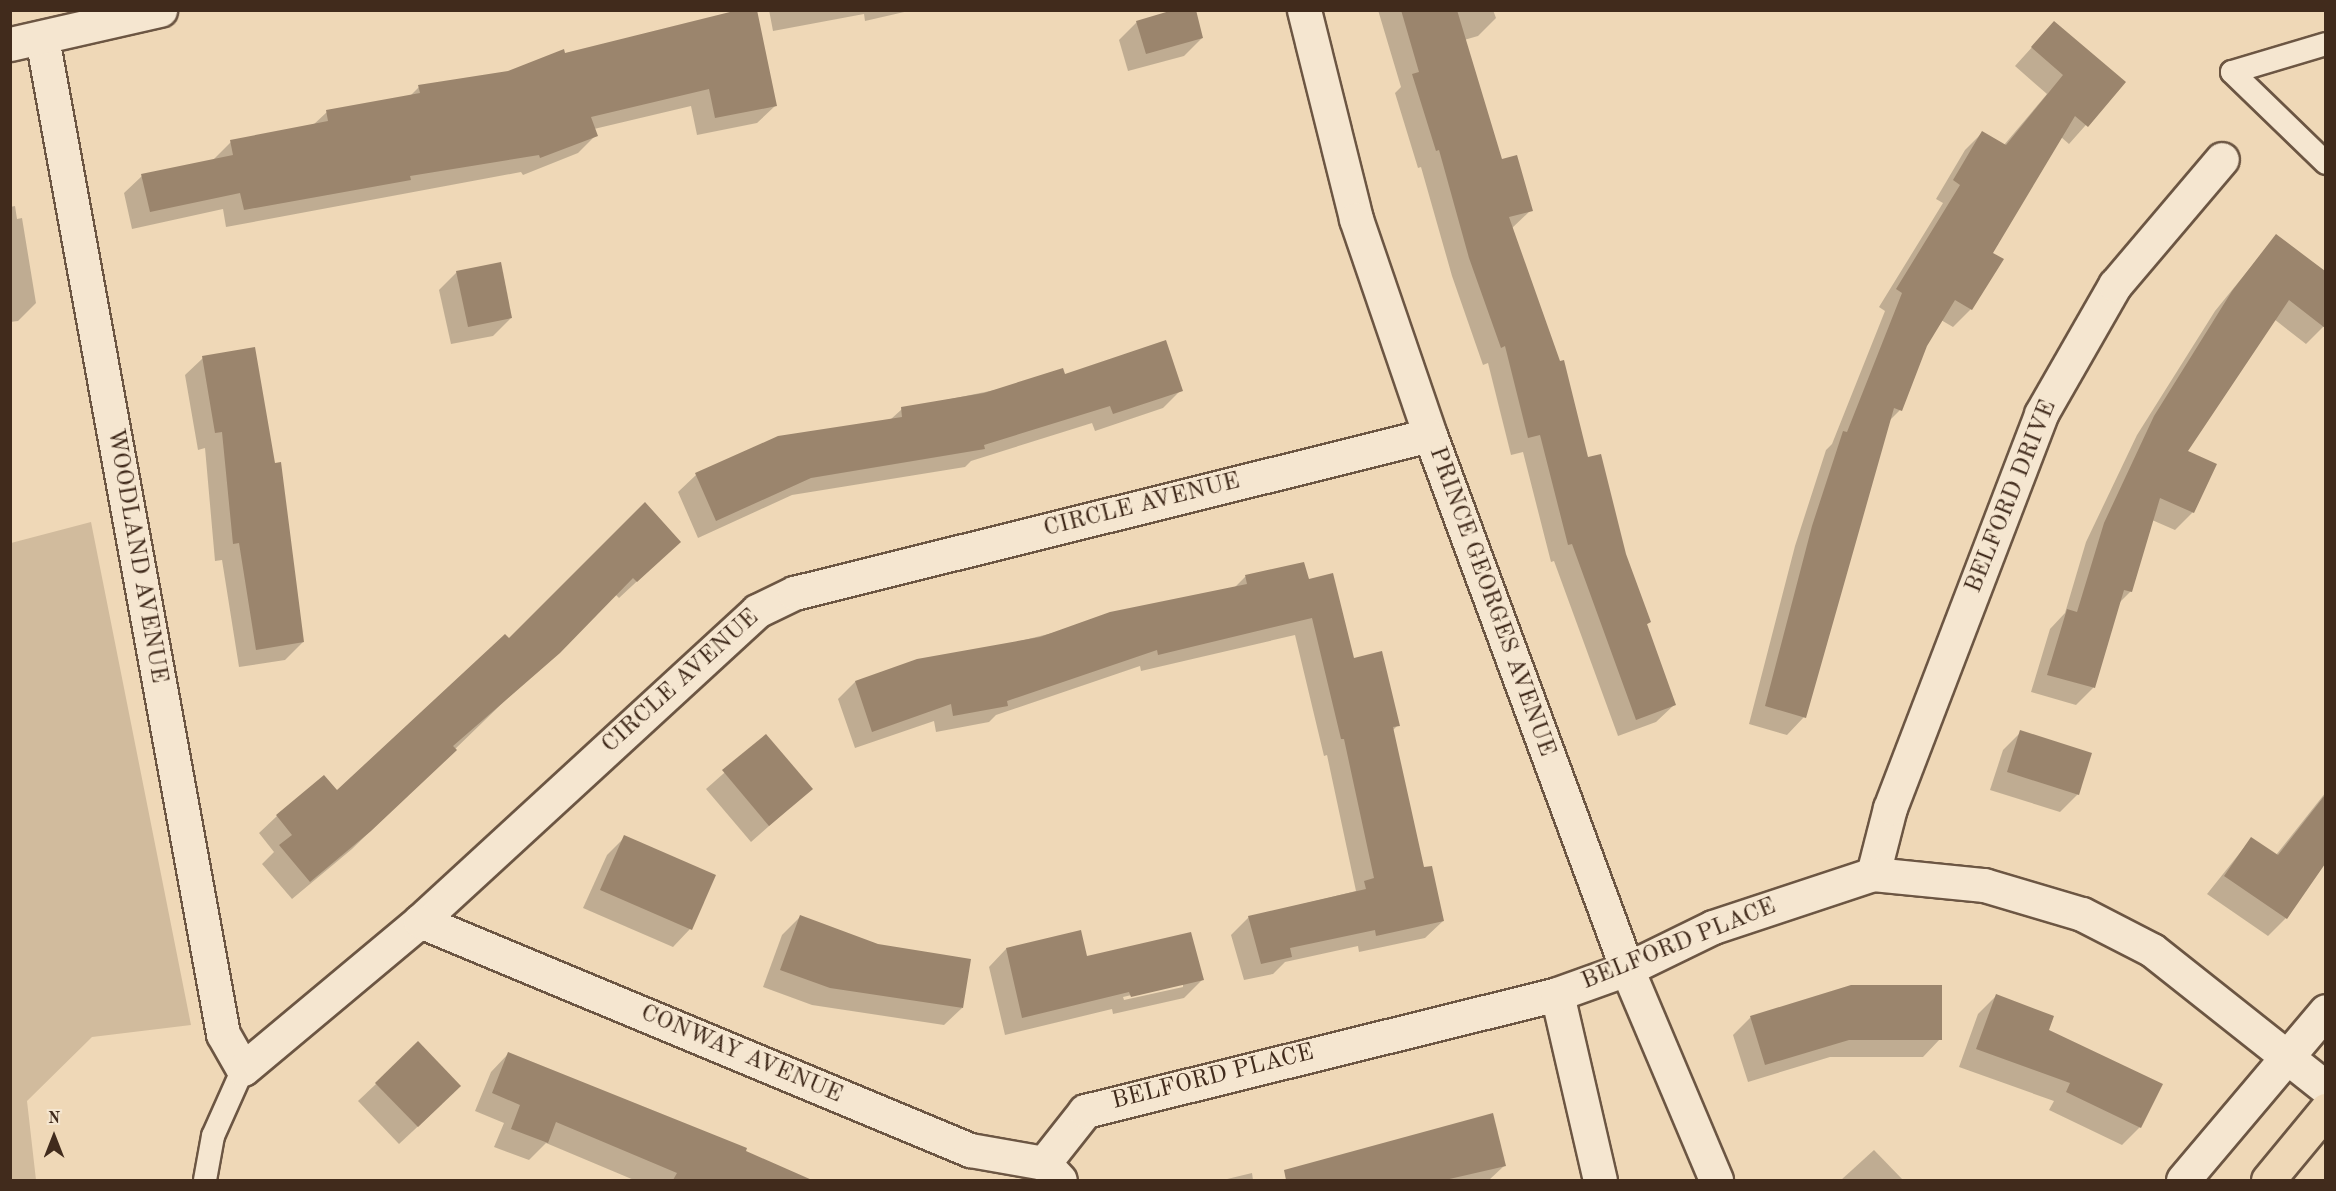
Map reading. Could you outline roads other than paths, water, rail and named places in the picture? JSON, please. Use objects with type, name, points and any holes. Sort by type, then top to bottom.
[{"type":"main road","points":[[2268,1180],[2325,1110]]},
{"type":"street","points":[[10,44],[160,10]]},
{"type":"street","name":"PRINCE GEORGES AVENUE","points":[[1304,10],[1356,219],[1430,435],[1627,969],[1716,1180]]},
{"type":"street","name":"WOODLAND AVENUE","points":[[42,38],[223,1034],[243,1069]]},
{"type":"street","name":"BELFORD DRIVE","points":[[1873,874],[1890,808],[2041,414],[2115,285],[2222,159]]},
{"type":"street","name":"CIRCLE AVENUE","points":[[243,1069],[420,921],[757,611],[794,593],[1430,435]]},
{"type":"street","name":"BELFORD PLACE","points":[[1052,1172],[1085,1111],[1557,994],[1627,969],[1713,927],[1873,874],[1984,885],[2082,914],[2152,950],[2288,1056],[2325,1088]]},
{"type":"street","name":"CONWAY AVENUE","points":[[420,921],[970,1150],[1052,1172]]},
{"type":"street","points":[[1557,994],[1600,1180]]},
{"type":"street","points":[[2183,1180],[2325,1011]]},
{"type":"lane","points":[[2325,44],[2232,72],[2325,163]]},
{"type":"lane","points":[[205,1180],[213,1136],[243,1069]]}]
